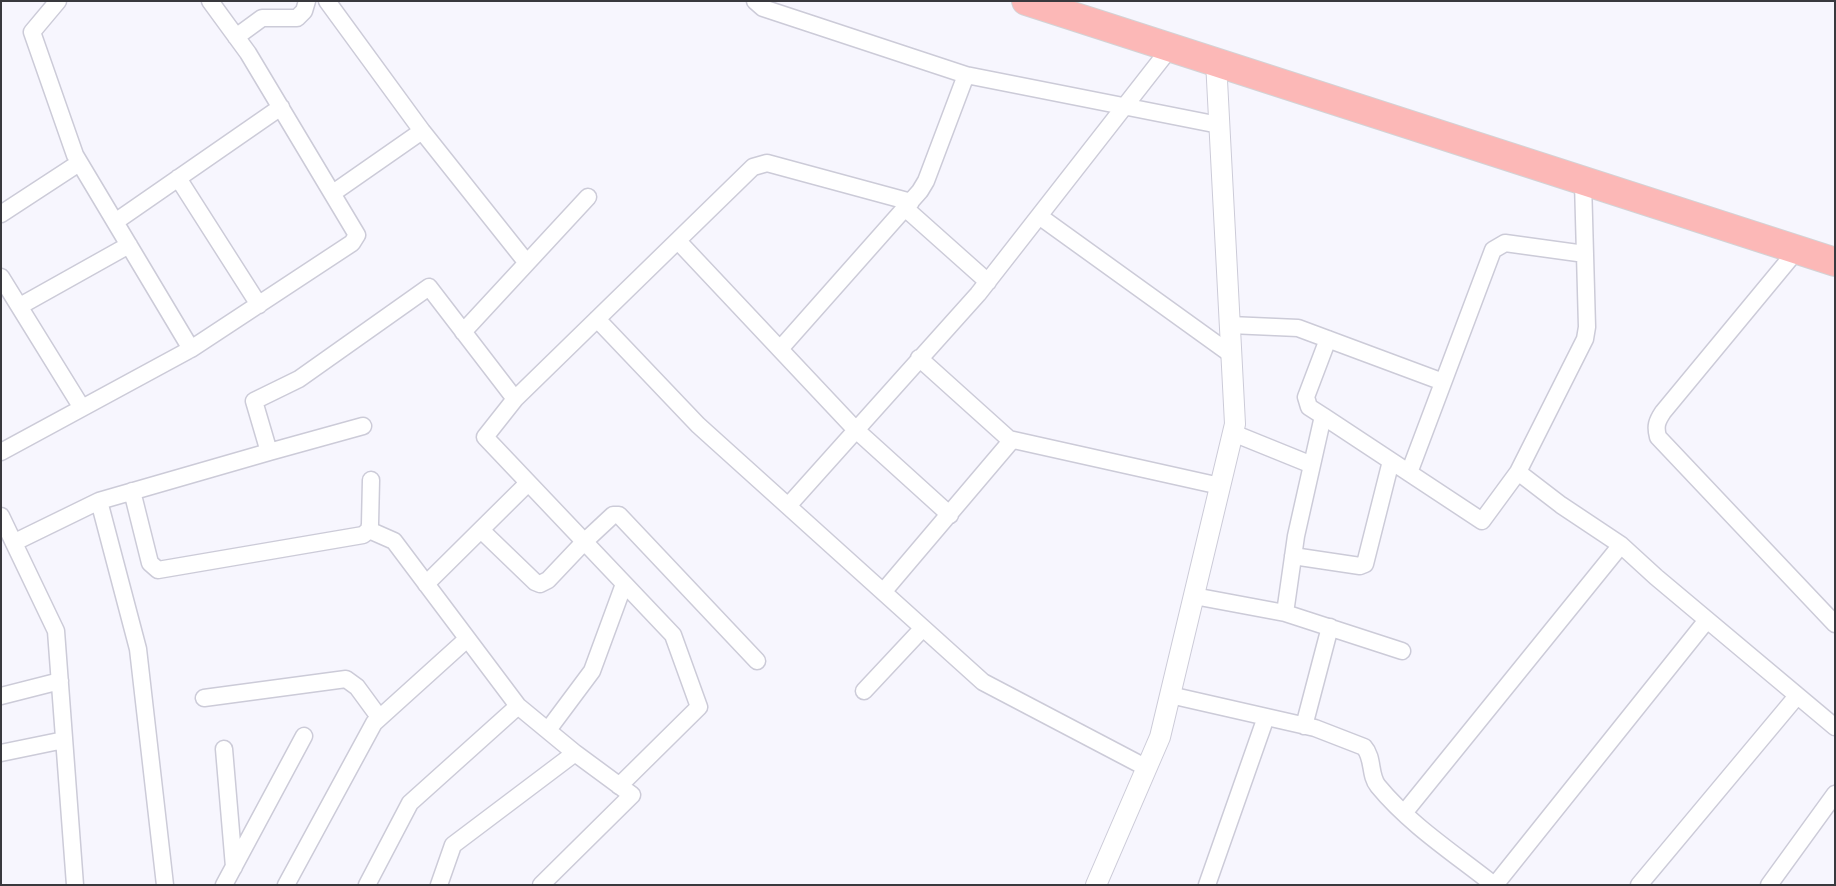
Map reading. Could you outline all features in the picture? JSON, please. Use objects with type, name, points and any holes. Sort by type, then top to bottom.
[{"type":"highway","points":[[1026,1],[1835,262]]},
{"type":"street","points":[[58,1],[32,32],[79,163],[191,349]]},
{"type":"street","points":[[1,452],[191,349],[356,239],[357,232],[281,106],[210,1]]},
{"type":"street","points":[[236,37],[262,18],[297,18],[304,11],[307,1]]},
{"type":"street","points":[[327,1],[422,131],[527,263]]},
{"type":"street","points":[[755,1],[763,8],[966,75],[1219,125]]},
{"type":"street","points":[[788,506],[988,282],[1170,47]]},
{"type":"street","points":[[1096,885],[1145,767],[1160,737],[1235,424],[1216,61]]},
{"type":"street","points":[[780,349],[908,205],[926,181],[966,75]]},
{"type":"street","points":[[115,222],[281,106]]},
{"type":"street","points":[[334,193],[422,131]]},
{"type":"street","points":[[619,786],[699,707],[673,635],[484,437],[515,399],[753,167],[760,163],[767,162],[908,205],[988,282]]},
{"type":"street","points":[[1,214],[79,163]]},
{"type":"street","points":[[178,178],[259,305]]},
{"type":"street","points":[[1328,339],[1306,397],[1309,407],[1482,521],[1518,472],[1585,339],[1588,327],[1583,182]]},
{"type":"street","points":[[463,332],[588,197]]},
{"type":"street","points":[[1039,216],[1232,355]]},
{"type":"street","points":[[678,241],[856,430],[950,515]]},
{"type":"street","points":[[1409,473],[1491,256],[1498,245],[1505,243],[1585,254]]},
{"type":"street","points":[[20,306],[129,245]]},
{"type":"street","points":[[1797,250],[1663,412],[1655,429],[1658,437],[1835,624]]},
{"type":"street","points":[[1,276],[82,408]]},
{"type":"street","points":[[269,452],[254,401],[299,379],[429,287],[515,399]]},
{"type":"street","points":[[597,319],[691,418],[989,686],[1145,767]]},
{"type":"street","points":[[1230,325],[1290,326],[1443,382]]},
{"type":"street","points":[[920,358],[1004,436],[1012,440],[1220,486]]},
{"type":"street","points":[[1285,613],[1293,556],[1323,416]]},
{"type":"street","points":[[15,542],[99,500],[363,426]]},
{"type":"street","points":[[1233,433],[1312,465]]},
{"type":"street","points":[[883,592],[1012,440]]},
{"type":"street","points":[[1293,556],[1360,566],[1365,564],[1391,460]]},
{"type":"street","points":[[1518,472],[1561,505],[1621,545],[1835,727]]},
{"type":"street","points":[[132,491],[150,563],[158,570],[363,535],[369,530],[371,480]]},
{"type":"street","points":[[426,584],[528,483]]},
{"type":"street","points":[[99,500],[138,648],[165,885]]},
{"type":"street","points":[[481,530],[535,582],[540,584],[548,580],[613,515],[619,514],[757,661]]},
{"type":"street","points":[[1,516],[56,631],[75,885]]},
{"type":"street","points":[[369,530],[394,541],[518,706],[575,753],[632,795],[541,885]]},
{"type":"street","points":[[1404,813],[1621,545]]},
{"type":"street","points":[[548,730],[592,671],[624,584]]},
{"type":"street","points":[[1194,596],[1285,613],[1402,651]]},
{"type":"street","points":[[1170,695],[1304,726],[1364,747],[1368,752],[1373,779],[1404,813],[1494,885],[1707,620]]},
{"type":"street","points":[[1304,726],[1330,627]]},
{"type":"street","points":[[864,691],[924,628]]},
{"type":"street","points":[[286,885],[369,731],[379,717],[468,639]]},
{"type":"street","points":[[204,698],[346,680],[356,687],[379,717]]},
{"type":"street","points":[[1,696],[60,681]]},
{"type":"street","points":[[1639,885],[1797,696]]},
{"type":"street","points":[[367,885],[410,802],[518,706]]},
{"type":"street","points":[[1207,885],[1266,717]]},
{"type":"street","points":[[224,885],[304,736]]},
{"type":"street","points":[[1,753],[64,740]]},
{"type":"street","points":[[224,750],[234,867]]},
{"type":"street","points":[[439,885],[453,845],[575,753]]},
{"type":"street","points":[[1769,885],[1835,794]]}]
